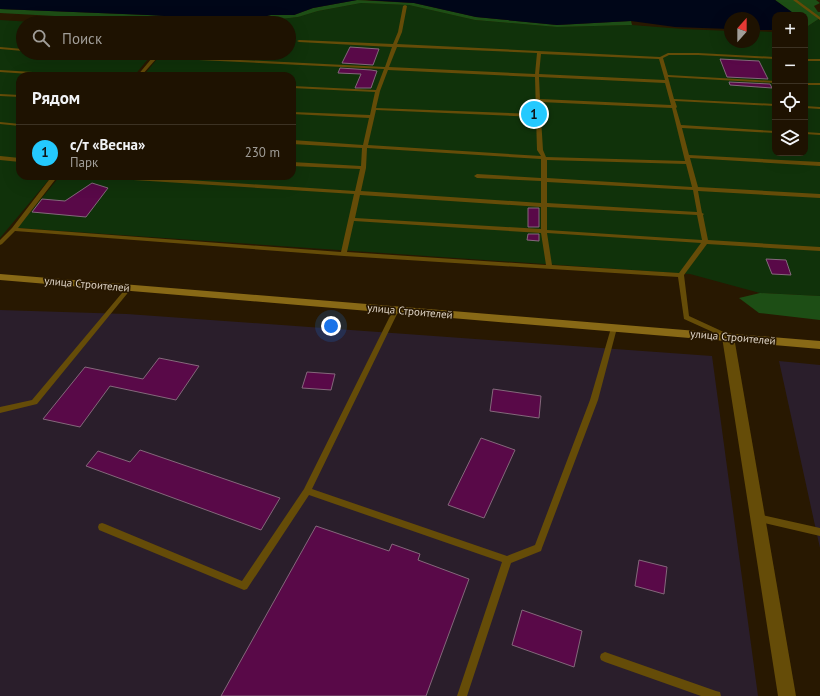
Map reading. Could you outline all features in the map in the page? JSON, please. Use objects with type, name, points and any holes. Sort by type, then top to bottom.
[{"type":"main road","name":"улица Строителей","points":[[0,277],[820,345]]},
{"type":"street","points":[[728,337],[787,696]]},
{"type":"lane","points":[[795,0],[820,19]]},
{"type":"lane","points":[[344,254],[363,168],[365,146],[378,91],[396,45],[405,6]]},
{"type":"lane","points":[[299,41],[661,58],[668,54],[772,58]]},
{"type":"lane","points":[[0,48],[16,49]]},
{"type":"lane","points":[[539,52],[537,76],[540,150],[544,158],[544,231],[549,268]]},
{"type":"lane","points":[[661,58],[689,162],[705,242],[681,276],[686,317],[728,337]]},
{"type":"lane","points":[[142,72],[152,60]]},
{"type":"lane","points":[[196,60],[537,76],[772,82]]},
{"type":"lane","points":[[808,60],[820,60]]},
{"type":"lane","points":[[0,71],[16,72]]},
{"type":"lane","points":[[808,84],[820,84]]},
{"type":"lane","points":[[296,87],[378,91]]},
{"type":"lane","points":[[0,95],[16,96]]},
{"type":"lane","points":[[538,100],[675,107]]},
{"type":"lane","points":[[673,100],[772,105]]},
{"type":"lane","points":[[808,107],[820,108]]},
{"type":"lane","points":[[374,109],[539,116]]},
{"type":"lane","points":[[296,112],[372,117]]},
{"type":"lane","points":[[0,123],[16,124]]},
{"type":"lane","points":[[680,126],[772,132]]},
{"type":"lane","points":[[808,134],[820,134]]},
{"type":"lane","points":[[296,142],[544,158],[689,162]]},
{"type":"lane","points":[[687,156],[820,164]]},
{"type":"lane","points":[[0,158],[16,160]]},
{"type":"lane","points":[[296,164],[363,168]]},
{"type":"lane","points":[[477,176],[820,196]]},
{"type":"lane","points":[[0,243],[14,229],[52,180]]},
{"type":"lane","points":[[162,180],[700,214]]},
{"type":"lane","points":[[351,219],[820,250]]},
{"type":"lane","points":[[14,229],[344,254],[681,276]]},
{"type":"lane","points":[[0,410],[34,402],[130,288]]},
{"type":"lane","points":[[102,528],[244,586],[307,491],[396,310]]},
{"type":"lane","points":[[307,491],[507,560],[538,548],[594,400],[614,328]]},
{"type":"lane","points":[[758,518],[820,532]]},
{"type":"lane","points":[[462,696],[507,560]]},
{"type":"lane","points":[[605,657],[716,696]]},
{"type":"shaded area","points":[[0,310],[127,314],[712,356],[758,696],[0,696]]},
{"type":"shaded area","points":[[779,361],[820,365],[820,548],[816,530]]},
{"type":"green space","points":[[357,0],[414,3],[476,17],[557,25],[631,21],[632,25],[557,27],[475,20],[409,5],[361,3],[318,11],[298,17],[267,16],[294,15],[313,8]]},
{"type":"green space","points":[[775,0],[816,0],[820,3],[814,6],[818,12],[820,12],[820,18],[808,26],[808,12],[792,12]]},
{"type":"green space","points":[[361,3],[409,5],[475,20],[557,27],[632,25],[724,31],[724,48],[760,48],[760,31],[772,32],[772,156],[808,156],[808,26],[820,18],[820,296],[760,293],[690,274],[17,228],[57,180],[296,180],[296,72],[146,72],[156,60],[296,60],[296,17],[318,11]]},
{"type":"green space","points":[[0,9],[165,16],[55,16],[0,13]]},
{"type":"green space","points":[[0,20],[16,21],[16,60],[147,60],[137,72],[16,72],[16,180],[49,180],[0,238]]},
{"type":"green space","points":[[760,293],[820,296],[820,320],[759,313],[739,298]]},
{"type":"water","points":[[0,0],[357,0],[313,8],[294,15],[267,16],[165,16],[0,9]]},
{"type":"water","points":[[366,0],[775,0],[792,12],[772,12],[772,30],[760,30],[760,12],[724,12],[724,29],[675,27],[631,21],[557,25],[476,17],[414,3]]},
{"type":"building","points":[[350,47],[379,49],[373,65],[342,63]]},
{"type":"building","points":[[720,59],[759,61],[768,79],[727,77]]},
{"type":"building","points":[[340,68],[377,71],[371,88],[355,88],[361,74],[338,73]]},
{"type":"building","points":[[729,82],[770,84],[772,88],[730,85]]},
{"type":"building","points":[[92,183],[108,188],[86,217],[32,212],[42,199],[65,201]]},
{"type":"building","points":[[528,208],[539,208],[539,227],[528,227]]},
{"type":"building","points":[[528,234],[539,234],[539,241],[527,240]]},
{"type":"building","points":[[766,259],[786,260],[791,275],[772,274]]},
{"type":"building","points":[[159,358],[199,366],[176,400],[110,386],[80,427],[43,419],[85,367],[143,379]]},
{"type":"building","points":[[307,372],[335,374],[331,390],[302,388]]},
{"type":"building","points":[[493,389],[541,396],[539,418],[490,411]]},
{"type":"building","points":[[481,438],[515,450],[484,518],[448,505]]},
{"type":"building","points":[[140,450],[280,498],[261,530],[86,466],[98,451],[130,462]]},
{"type":"building","points":[[316,526],[389,551],[392,544],[420,554],[418,560],[469,579],[426,696],[221,696]]},
{"type":"building","points":[[639,560],[667,567],[664,594],[635,586]]},
{"type":"building","points":[[522,610],[582,631],[574,667],[512,645]]},
{"type":"place","name":"с/т «Весна»","points":[[534,114]]}]
